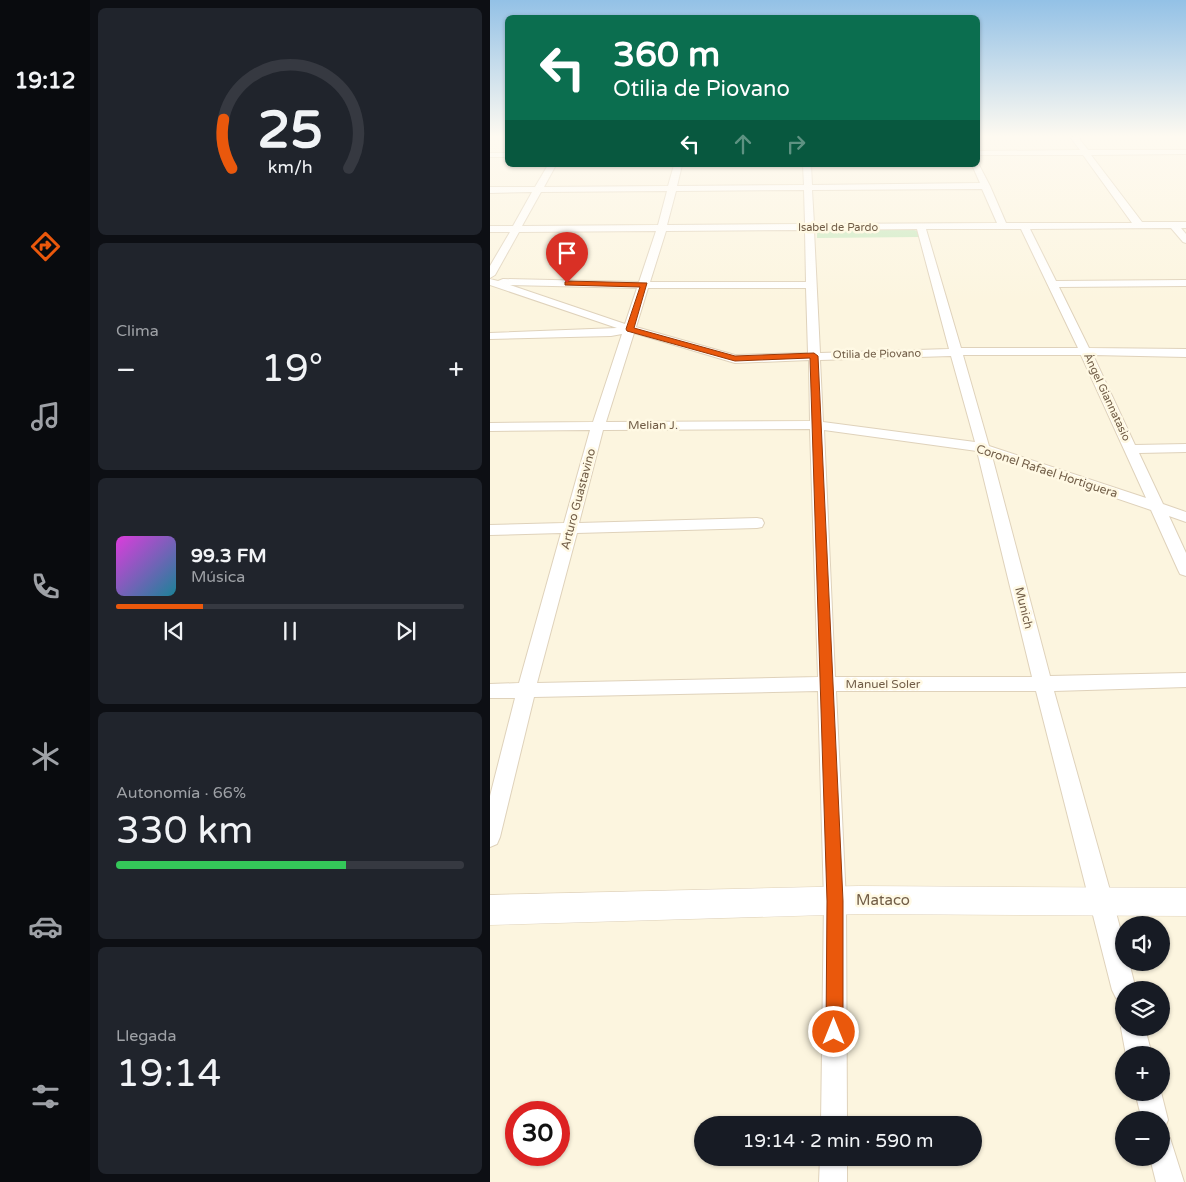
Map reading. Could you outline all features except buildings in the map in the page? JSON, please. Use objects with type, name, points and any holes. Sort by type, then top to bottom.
[{"type":"street","points":[[490,275],[537,192]]},
{"type":"street","name":"Arturo Guastavino","points":[[490,837],[526,691],[598,426],[662,228],[671,192]]},
{"type":"street","points":[[807,192],[835,901],[834,1116]]},
{"type":"street","points":[[989,192],[1004,226]]},
{"type":"street","points":[[1114,192],[1139,225]]},
{"type":"street","points":[[1174,225],[1186,240]]},
{"type":"street","name":"Isabel de Pardo","points":[[490,229],[1186,225]]},
{"type":"street","name":"Ángel Giannatasio","points":[[1024,226],[1086,351],[1186,570]]},
{"type":"street","name":"Munich","points":[[921,227],[983,448],[1122,981]]},
{"type":"street","points":[[490,282],[644,285],[811,284]]},
{"type":"street","name":"Otilia de Piovano","points":[[490,282],[630,329],[735,358],[956,352],[1086,351],[1186,353]]},
{"type":"street","points":[[1052,284],[1186,283]]},
{"type":"street","points":[[490,336],[610,333],[630,329]]},
{"type":"street","name":"Melian J.","points":[[490,427],[817,425]]},
{"type":"street","name":"Coronel Rafael Hortiguera","points":[[817,425],[946,441],[983,448],[1186,517]]},
{"type":"street","points":[[1131,449],[1186,448]]},
{"type":"street","points":[[490,530],[757,522]]},
{"type":"street","name":"Manuel Soler","points":[[490,691],[826,684],[1043,684],[1186,680]]},
{"type":"street","name":"Mataco","points":[[490,910],[835,901],[1102,900],[1186,902]]},
{"type":"street","points":[[833,1182],[834,1166]]},
{"type":"street","points":[[1166,1166],[1170,1182]]},
{"type":"green space","points":[[820,229],[914,230],[918,231],[920,237],[817,238],[817,231]]},
{"type":"route","points":[[567,283],[644,285],[630,329],[723,357],[814,356],[826,710],[835,901],[834,1032]]}]
